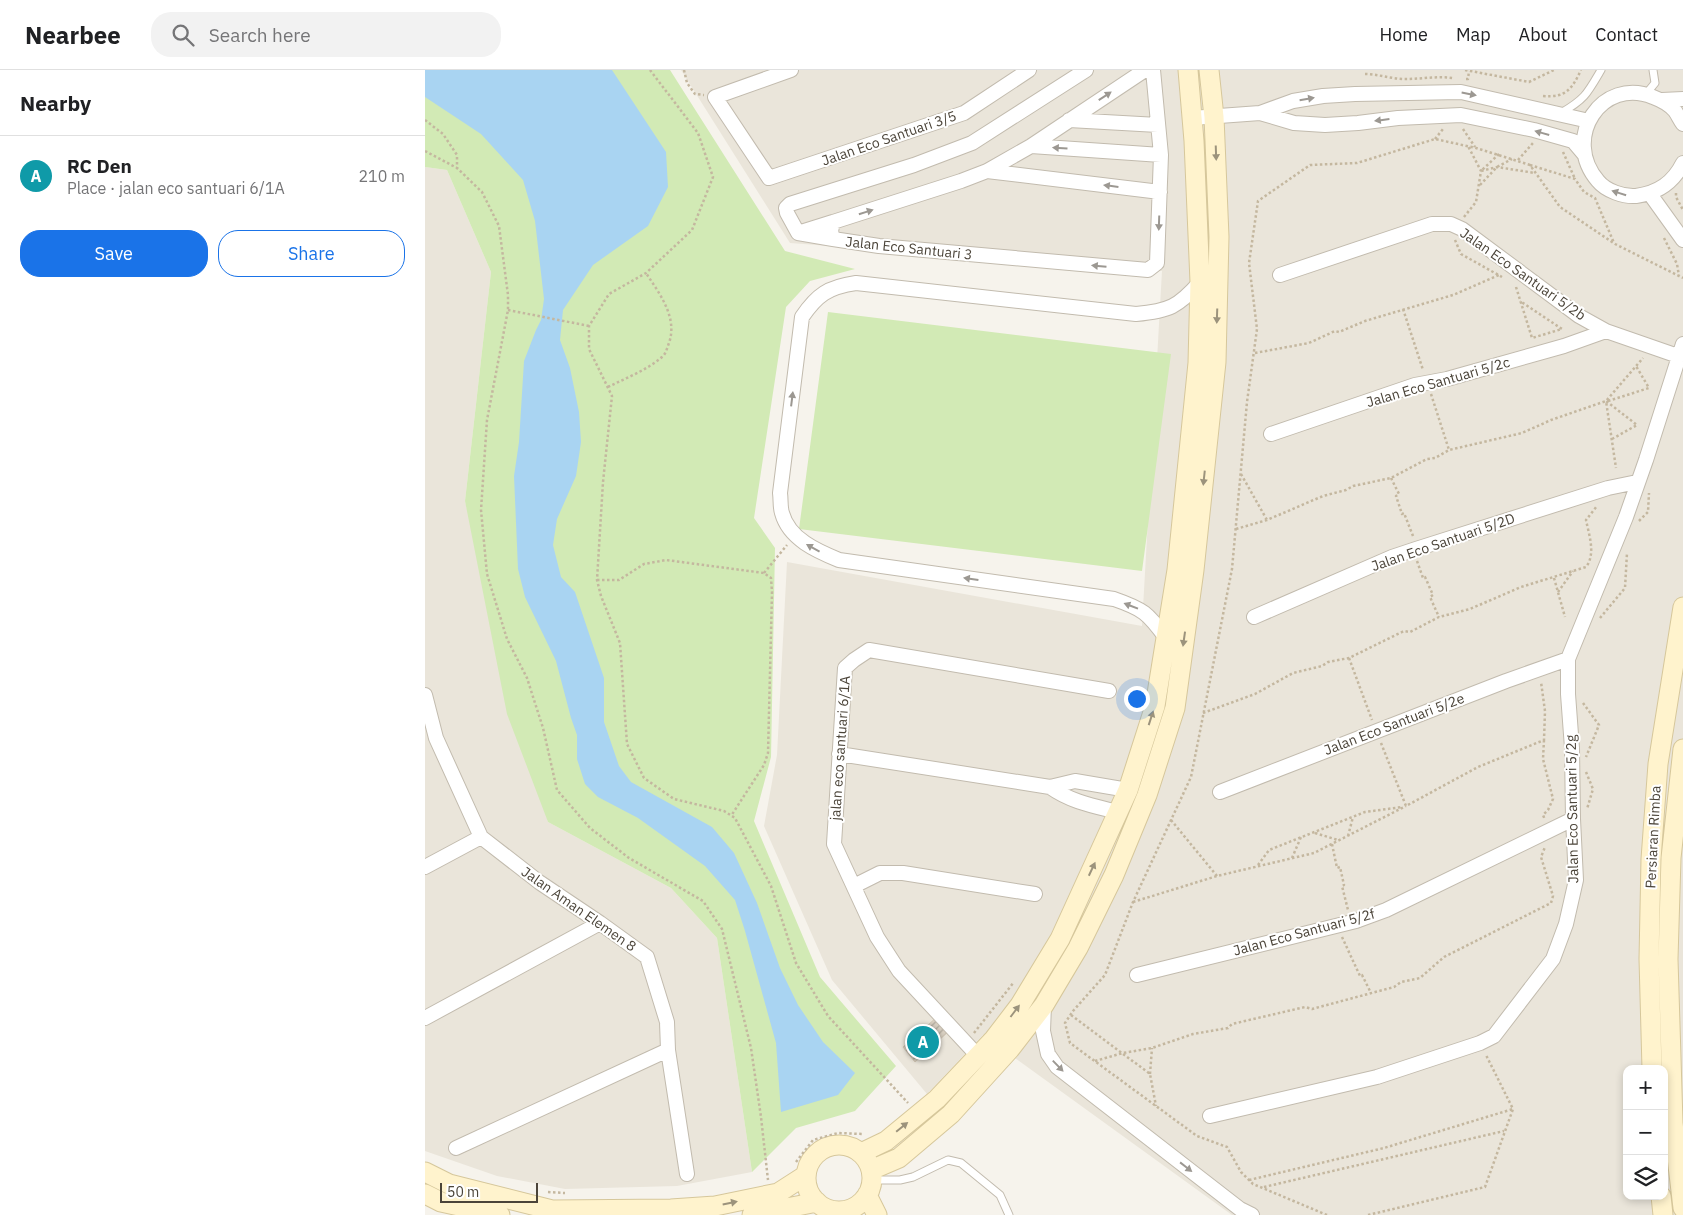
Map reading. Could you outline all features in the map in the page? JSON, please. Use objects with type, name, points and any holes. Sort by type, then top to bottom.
[{"type":"street","points":[[715,97],[791,70]]},
{"type":"street","name":"Jalan Eco Santuari 3/5","points":[[715,97],[769,178],[965,113],[1029,70]]},
{"type":"street","points":[[798,233],[787,213],[786,208],[790,204],[914,166],[972,143],[1086,70]]},
{"type":"street","name":"Jalan Eco Santuari 3","points":[[1145,70],[1031,146],[987,171],[833,222],[831,231],[833,239],[879,246],[1148,270],[1157,262],[1161,155],[1153,70]]},
{"type":"street","points":[[861,1153],[886,1141],[937,1099],[972,1050],[994,1038],[1020,1005],[1060,939],[1128,790],[1155,706],[1177,570],[1198,363],[1200,282],[1188,70]]},
{"type":"street","points":[[801,1168],[809,1190],[817,1202],[842,1213],[860,1203],[870,1182],[951,1114],[1010,1050],[1044,1005],[1078,948],[1114,875],[1147,795],[1175,708],[1194,570],[1216,362],[1219,237],[1214,117],[1209,70]]},
{"type":"street","points":[[1192,118],[1260,113],[1293,101],[1323,96],[1461,92],[1589,121]]},
{"type":"street","points":[[1683,124],[1675,110],[1662,100],[1646,94],[1629,93],[1613,98],[1599,107],[1589,121],[1583,137],[1584,154],[1589,170],[1600,184],[1615,193],[1632,196],[1650,194],[1665,187],[1678,174],[1683,163]]},
{"type":"street","points":[[1662,100],[1683,99]]},
{"type":"street","points":[[1260,113],[1294,123],[1325,125],[1398,118],[1461,115],[1534,130],[1573,142],[1584,154]]},
{"type":"street","points":[[1069,120],[1158,125]]},
{"type":"street","points":[[1031,146],[1161,155]]},
{"type":"street","points":[[987,171],[1160,192]]},
{"type":"street","points":[[1665,187],[1671,222]]},
{"type":"street","points":[[1650,194],[1683,240]]},
{"type":"street","points":[[798,233],[833,222]]},
{"type":"street","name":"Jalan Eco Santuari 5/2b","points":[[1280,275],[1432,224],[1451,224],[1462,229],[1579,316],[1606,330],[1649,345],[1681,350]]},
{"type":"street","points":[[798,233],[833,239]]},
{"type":"street","points":[[1166,638],[1150,616],[1136,606],[1114,599],[839,560],[806,545],[792,531],[782,514],[780,493],[802,318],[813,301],[838,286],[856,283],[1135,314],[1155,312],[1174,307],[1187,297],[1200,282]]},
{"type":"street","name":"Jalan Eco Santuari 5/2c","points":[[1271,434],[1415,386],[1447,379],[1564,346],[1606,330]]},
{"type":"street","name":"Jalan Eco Santuari 5/2g","points":[[1210,1116],[1377,1077],[1480,1043],[1494,1036],[1553,958],[1566,924],[1576,880],[1572,748],[1568,694],[1569,659],[1626,517],[1681,350]]},
{"type":"street","name":"Jalan Eco Santuari 5/2D","points":[[1254,617],[1392,557],[1603,489],[1637,482]]},
{"type":"street","name":"Persiaran Rimba","points":[[1652,1065],[1649,959],[1651,859],[1658,764],[1683,607]]},
{"type":"street","name":"jalan eco santuari 6/1A","points":[[972,1050],[900,972],[877,937],[834,844],[845,668],[869,650],[1109,691]]},
{"type":"street","name":"Jalan Eco Santuari 5/2e","points":[[1220,792],[1569,659]]},
{"type":"street","name":"Jalan Aman Elemen 8","points":[[425,695],[436,738],[481,837],[539,882],[647,957],[667,1022],[668,1050],[687,1174]]},
{"type":"street","name":"Persiaran Rimba","points":[[1683,749],[1671,858],[1668,959],[1673,1123],[1683,1208]]},
{"type":"street","points":[[839,754],[1050,787],[1075,781],[1128,790]]},
{"type":"street","points":[[1050,787],[1061,795],[1076,801],[1118,812]]},
{"type":"street","name":"Jalan Eco Santuari 5/2f","points":[[1137,975],[1356,921],[1386,910],[1549,829],[1573,819]]},
{"type":"street","points":[[425,867],[481,837]]},
{"type":"street","points":[[854,886],[879,873],[903,873],[1035,894]]},
{"type":"street","points":[[425,1018],[600,923]]},
{"type":"street","points":[[1044,1005],[1043,1031],[1047,1054],[1057,1067],[1240,1209],[1252,1215]]},
{"type":"street","points":[[456,1148],[668,1050]]},
{"type":"street","points":[[425,1172],[449,1184],[552,1210],[671,1209],[715,1206],[778,1193],[801,1168],[809,1165],[814,1156],[822,1150],[842,1145],[852,1147],[867,1160],[877,1215]]},
{"type":"street","points":[[425,1194],[441,1202],[500,1215]]},
{"type":"street","points":[[1661,1200],[1663,1215]]},
{"type":"street","points":[[752,1215],[817,1202]]},
{"type":"lane","points":[[1560,113],[1579,102],[1588,93],[1601,70]]},
{"type":"lane","points":[[1646,94],[1655,83],[1653,70]]},
{"type":"lane","points":[[870,1182],[913,1178],[948,1160],[961,1163],[1001,1195],[1009,1215]]},
{"type":"path","points":[[650,70],[698,133],[713,177],[692,230],[646,273],[609,294],[589,326],[589,349],[612,396],[603,482],[597,580],[601,596],[620,643],[627,744],[644,778],[674,799],[725,812],[735,818],[771,886],[796,962],[828,1016],[910,1106]]},
{"type":"path","points":[[684,70],[687,83],[695,94],[715,97]]},
{"type":"path","points":[[1465,70],[1529,82],[1553,70]]},
{"type":"path","points":[[1535,94],[1557,96],[1567,92],[1574,84],[1581,70]]},
{"type":"path","points":[[1365,74],[1403,79],[1437,76],[1468,79],[1469,71]]},
{"type":"path","points":[[425,120],[443,134],[457,154],[457,168]]},
{"type":"path","points":[[1435,140],[1445,126]]},
{"type":"path","points":[[1460,126],[1475,148]]},
{"type":"path","points":[[1559,149],[1563,152],[1575,179],[1585,192],[1603,201]]},
{"type":"path","points":[[425,151],[457,168],[482,192],[499,226],[509,310],[487,420],[481,510],[487,574],[507,639],[527,678],[543,728],[557,790],[590,828],[629,858],[703,901],[722,929],[751,1048],[768,1180],[776,1178]]},
{"type":"path","points":[[1499,154],[1481,171],[1512,159]]},
{"type":"path","points":[[1530,165],[1575,179]]},
{"type":"path","points":[[1497,166],[1535,173]]},
{"type":"path","points":[[1479,186],[1497,166]]},
{"type":"path","points":[[1680,188],[1676,193],[1676,197],[1683,210]]},
{"type":"path","points":[[1595,198],[1615,244]]},
{"type":"path","points":[[1663,237],[1677,264],[1679,276]]},
{"type":"path","points":[[608,387],[641,371],[664,356],[672,335],[670,313],[646,273]]},
{"type":"path","points":[[1254,353],[1309,343],[1335,331],[1339,332],[1365,321],[1453,295],[1499,275]]},
{"type":"path","points":[[509,310],[589,326]]},
{"type":"path","points":[[1606,401],[1646,355],[1649,345]]},
{"type":"path","points":[[1236,529],[1267,520],[1323,496],[1346,490],[1353,486],[1391,478],[1449,450],[1522,433],[1551,420],[1649,388],[1637,366]]},
{"type":"path","points":[[1606,401],[1637,425],[1612,439]]},
{"type":"path","points":[[1606,401],[1616,468]]},
{"type":"path","points":[[1241,473],[1267,520]]},
{"type":"path","points":[[1203,713],[1255,694],[1293,673],[1322,666],[1328,662],[1349,658],[1404,631],[1410,632],[1439,617],[1470,609],[1521,587],[1586,567],[1590,561],[1591,553],[1586,520],[1605,496],[1603,489]]},
{"type":"path","points":[[764,573],[796,535]]},
{"type":"path","points":[[597,580],[619,580],[644,564],[666,560],[764,573],[771,578],[773,592],[768,753],[764,765],[731,816]]},
{"type":"path","points":[[1558,592],[1573,571]]},
{"type":"path","points":[[1554,578],[1565,617]]},
{"type":"path","points":[[1349,658],[1406,806]]},
{"type":"path","points":[[1095,1061],[1123,1053],[1153,1048],[1193,1034],[1227,1028],[1232,1024],[1305,1007],[1312,1009],[1394,987],[1401,982],[1421,978],[1444,957],[1551,903],[1553,896],[1541,857],[1552,834],[1543,815],[1548,810],[1553,799],[1543,759],[1545,711],[1539,669]]},
{"type":"path","points":[[1133,902],[1217,876],[1314,853],[1478,767],[1544,740]]},
{"type":"path","points":[[1257,866],[1269,850],[1301,837],[1365,812],[1406,806]]},
{"type":"path","points":[[1347,836],[1353,817]]},
{"type":"path","points":[[1171,820],[1217,876]]},
{"type":"path","points":[[1314,832],[1339,840]]},
{"type":"path","points":[[1292,858],[1301,837]]},
{"type":"path","points":[[972,1050],[1017,978]]},
{"type":"path","points":[[1071,1015],[1150,1074]]},
{"type":"path","points":[[1153,1048],[1150,1074],[1156,1106]]},
{"type":"path","points":[[1249,1180],[1384,1148],[1513,1109]]},
{"type":"path","points":[[1262,1187],[1505,1131]]},
{"type":"path","points":[[801,1168],[813,1140],[838,1133],[871,1134]]},
{"type":"path","points":[[544,1192],[572,1193]]},
{"type":"shaded area","points":[[681,70],[1683,70],[1683,1215],[1232,1215],[983,1035],[927,1094],[832,980],[764,826],[777,755],[787,562],[1142,626],[1162,271],[790,243]]},
{"type":"shaded area","points":[[425,167],[447,170],[491,272],[465,501],[548,822],[671,888],[717,938],[752,1172],[677,1186],[565,1189],[497,1176],[425,1151]]},
{"type":"green space","points":[[425,70],[670,70],[785,251],[855,269],[810,281],[786,307],[754,518],[775,548],[771,757],[754,821],[820,977],[896,1066],[855,1111],[796,1128],[752,1172],[717,938],[671,888],[548,822],[507,714],[465,501],[491,272],[447,170],[425,167]]},
{"type":"green space","points":[[828,312],[1171,354],[1142,571],[799,529]]},
{"type":"water","points":[[425,70],[612,70],[666,152],[668,187],[648,226],[593,265],[563,310],[560,340],[570,368],[579,412],[581,442],[576,476],[557,519],[553,545],[561,577],[575,592],[604,678],[604,722],[619,766],[631,782],[712,827],[734,853],[757,903],[780,968],[798,1005],[823,1042],[855,1073],[838,1095],[781,1112],[776,1043],[735,900],[705,866],[638,818],[598,797],[585,784],[577,759],[577,735],[556,661],[525,597],[518,569],[514,476],[519,442],[524,361],[541,320],[544,299],[535,221],[523,180],[481,134],[425,97]]},
{"type":"building","points":[[937,1017],[949,1031],[915,1062],[903,1047]]},
{"type":"place","name":"RC Den","points":[[923,1042]]}]
